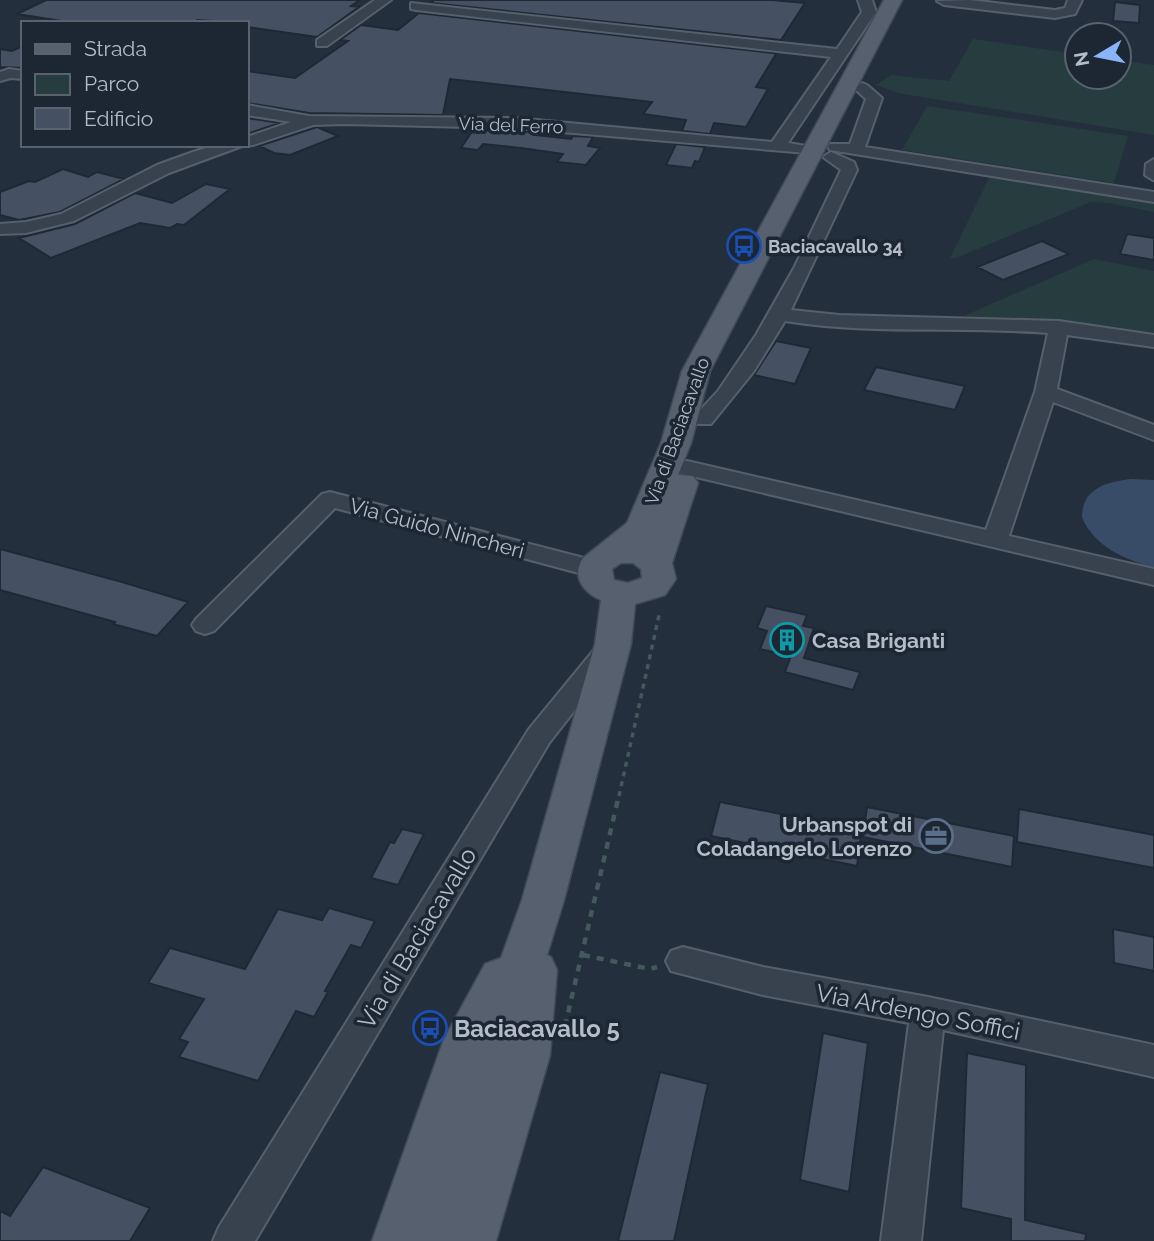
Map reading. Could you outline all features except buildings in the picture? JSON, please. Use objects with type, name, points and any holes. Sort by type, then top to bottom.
[{"type":"main road","points":[[834,151],[898,5]]},
{"type":"main road","points":[[834,151],[898,5]]},
{"type":"main road","name":"Via di Baciacavallo","points":[[834,151],[719,373],[655,563],[660,573],[659,580],[652,587],[631,594],[608,572],[641,528],[676,443],[696,371],[834,151]]},
{"type":"main road","points":[[430,1241],[543,900],[613,644],[608,572]]},
{"type":"main road","points":[[398,1241],[467,1039],[543,900]]},
{"type":"main road","points":[[470,1241],[526,1055],[543,900]]},
{"type":"street","points":[[322,43],[384,0]]},
{"type":"street","points":[[777,147],[869,12],[864,0]]},
{"type":"street","points":[[944,1],[1055,15],[1070,10],[1075,0]]},
{"type":"street","points":[[416,6],[841,54]]},
{"type":"street","points":[[0,77],[9,73],[21,75]]},
{"type":"street","points":[[248,110],[311,120]]},
{"type":"street","name":"Via del Ferro","points":[[248,142],[311,120],[515,123],[834,151],[1149,196]]},
{"type":"street","points":[[0,229],[38,228],[75,216],[165,168],[228,147]]},
{"type":"street","points":[[703,419],[729,393],[777,314],[849,170],[834,151]]},
{"type":"street","points":[[1149,196],[1154,172]]},
{"type":"street","points":[[777,314],[842,322],[944,321],[1059,327],[1154,341]]},
{"type":"street","points":[[995,540],[1046,391],[1059,327]]},
{"type":"street","points":[[1046,391],[1154,433]]},
{"type":"street","points":[[687,468],[1154,577]]},
{"type":"street","name":"Via Guido Nincheri","points":[[205,625],[330,499],[608,572]]},
{"type":"street","name":"Via di Baciacavallo","points":[[233,1241],[539,736],[613,644]]},
{"type":"street","name":"Via Ardengo Soffici","points":[[683,961],[763,981],[928,1012],[1154,1061]]},
{"type":"street","points":[[901,1241],[928,1012]]},
{"type":"path","points":[[563,1033],[660,611]]},
{"type":"path","points":[[583,955],[650,969],[683,961]]},
{"type":"green space","points":[[973,39],[1063,52],[1063,91],[1133,91],[1133,62],[1154,65],[1154,135],[898,93],[876,85],[891,75],[949,81]]},
{"type":"green space","points":[[927,106],[1128,136],[1114,183],[902,150]]},
{"type":"green space","points":[[991,174],[1154,201],[1154,212],[1091,202],[956,258],[950,258]]},
{"type":"green space","points":[[1094,259],[1154,271],[1154,335],[970,319],[966,315]]},
{"type":"water","points":[[1131,479],[1154,480],[1154,568],[1122,556],[1102,544],[1082,517],[1086,499],[1091,493],[1113,482]]},
{"type":"place","name":"Baciacavallo 34","points":[[744,246]]},
{"type":"place","name":"Casa Briganti","points":[[787,640]]},
{"type":"place","name":"Urbanspot di Coladangelo Lorenzo","points":[[936,836]]},
{"type":"place","name":"Baciacavallo 5","points":[[430,1028]]}]
